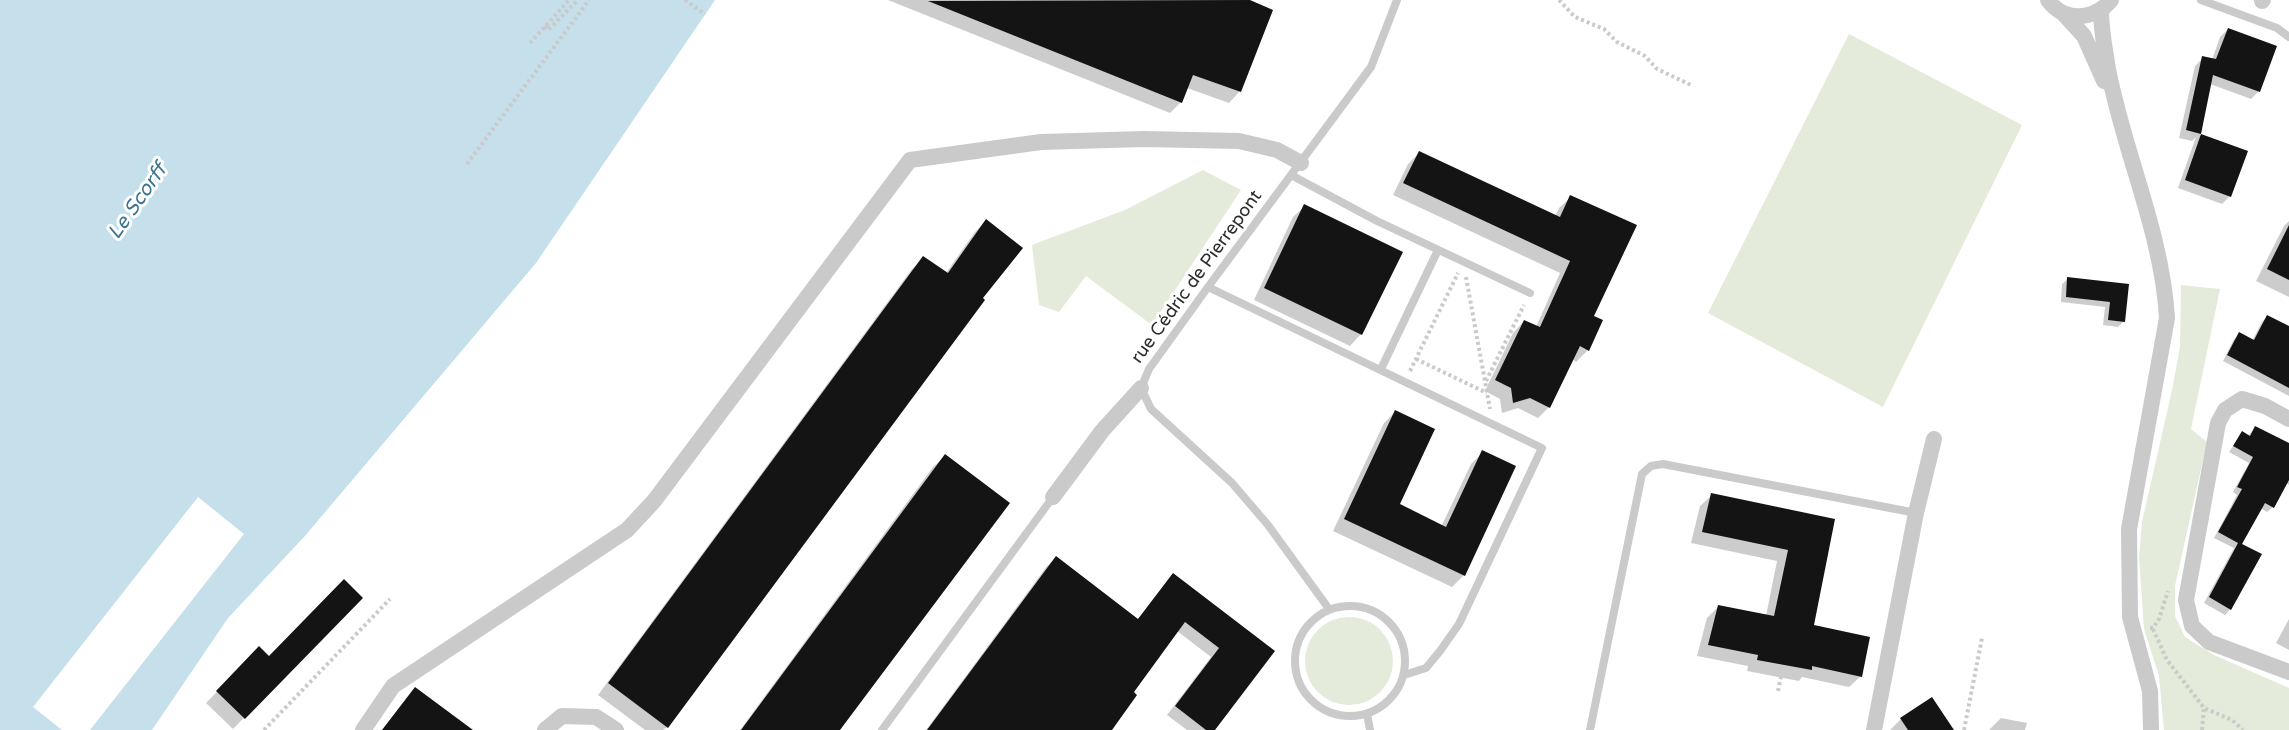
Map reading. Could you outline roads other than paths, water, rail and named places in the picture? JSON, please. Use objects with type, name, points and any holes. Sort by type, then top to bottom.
[{"type":"street","points":[[2048,0],[2084,36],[2115,107],[2159,252],[2165,287],[2168,318],[2129,530],[2130,617],[2150,691],[2151,730]]},
{"type":"street","points":[[2063,13],[2089,16],[2106,5]]},
{"type":"street","points":[[2106,5],[2101,28],[2115,107]]},
{"type":"street","points":[[363,730],[393,686],[627,531],[654,501],[910,160],[1041,142],[1144,139],[1239,141],[1277,150],[1296,169]]},
{"type":"street","points":[[1053,497],[1102,431],[1123,405],[1141,388]]},
{"type":"street","points":[[2289,418],[2265,405],[2242,399],[2225,410],[2218,423],[2186,600],[2192,626],[2209,642],[2289,672]]},
{"type":"street","points":[[1874,730],[1916,513],[1934,439]]},
{"type":"street","points":[[545,730],[562,716],[597,717],[616,730]]},
{"type":"lane","name":"rue Cédric de Pierrepont","points":[[1329,609],[1268,525],[1232,483],[1150,409],[1141,388],[1149,369],[1208,286],[1371,67],[1397,0]]},
{"type":"lane","points":[[2201,0],[2277,28],[2289,37]]},
{"type":"lane","points":[[1296,169],[1377,221],[1530,293]]},
{"type":"lane","points":[[1381,369],[1438,250]]},
{"type":"lane","points":[[1208,286],[1542,448],[1459,624],[1425,668],[1404,675]]},
{"type":"lane","points":[[1590,730],[1642,474],[1651,466],[1663,464],[1916,513]]},
{"type":"lane","points":[[882,730],[1053,497]]},
{"type":"lane","points":[[1344,606],[1362,607],[1378,613],[1392,625],[1401,640],[1405,658],[1404,675],[1396,692],[1383,706],[1367,714],[1348,716],[1330,713],[1314,703],[1302,689],[1296,672],[1295,654],[1300,636],[1312,621],[1329,609],[1344,606]]},
{"type":"lane","points":[[1367,714],[1370,730]]},
{"type":"water","name":"Le Scorff","points":[[0,0],[715,0],[536,263],[304,537],[228,618],[152,730],[0,730]]}]
